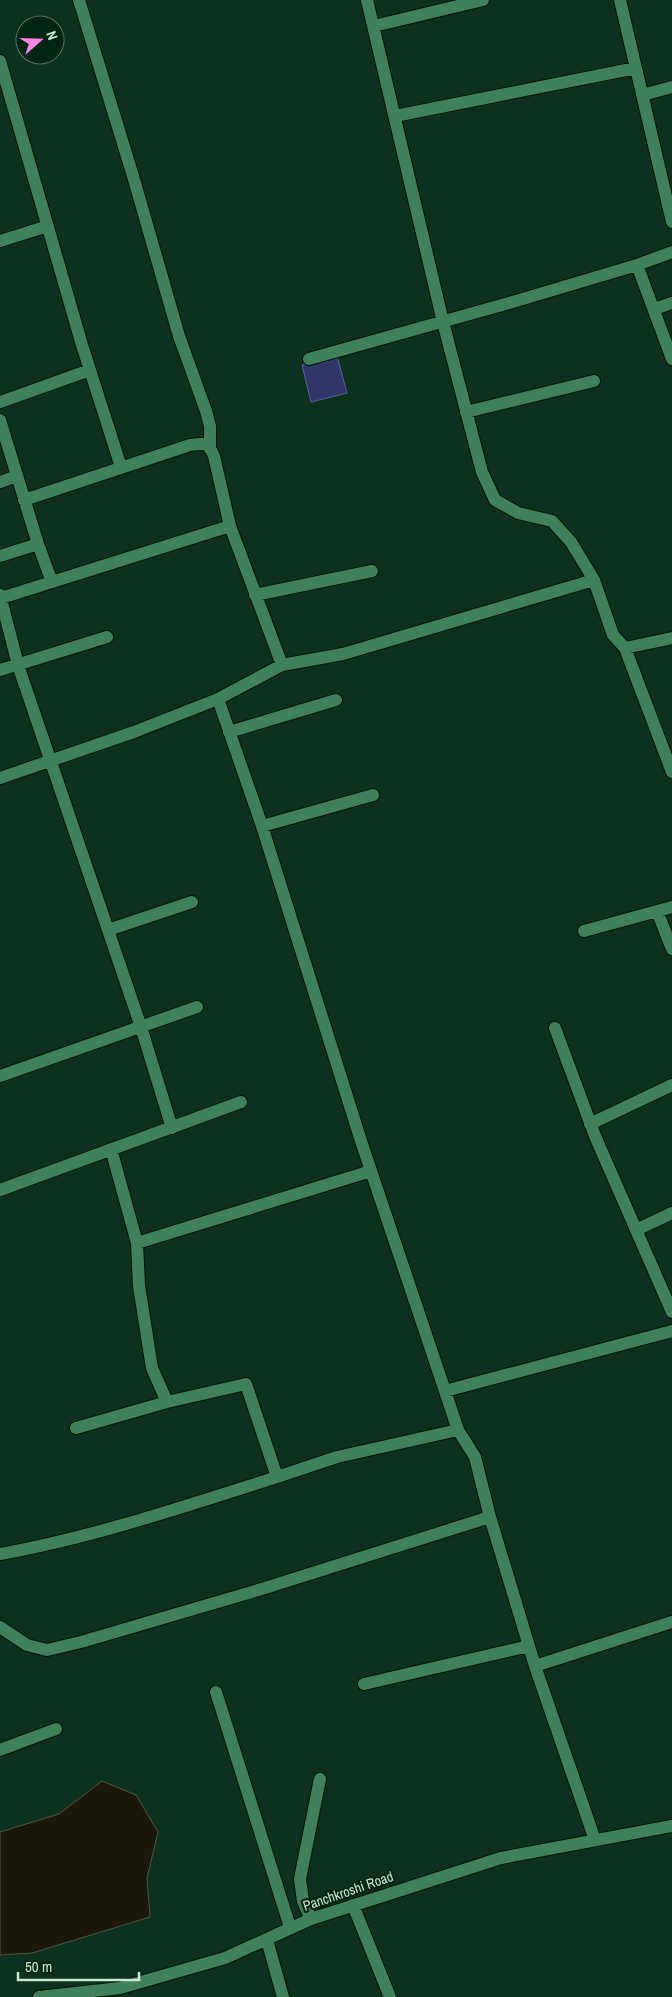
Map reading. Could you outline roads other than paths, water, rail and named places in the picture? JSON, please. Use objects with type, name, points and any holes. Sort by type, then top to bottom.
[{"type":"street","points":[[79,0],[133,176],[179,336],[206,411],[210,426],[210,448],[230,526],[282,666]]},
{"type":"street","points":[[367,0],[443,322],[482,472],[495,500],[518,512],[552,521],[571,542],[594,580],[613,635],[625,648],[672,772]]},
{"type":"street","points":[[374,26],[483,0]]},
{"type":"street","points":[[620,0],[642,96],[668,191],[672,222]]},
{"type":"street","points":[[0,61],[90,370],[121,468]]},
{"type":"street","points":[[395,116],[636,68]]},
{"type":"street","points":[[642,96],[672,87]]},
{"type":"street","points":[[0,241],[48,226]]},
{"type":"street","points":[[309,359],[637,265],[672,252]]},
{"type":"street","points":[[637,265],[672,359]]},
{"type":"street","points":[[654,309],[672,303]]},
{"type":"street","points":[[0,402],[90,370]]},
{"type":"street","points":[[466,412],[594,381]]},
{"type":"street","points":[[0,420],[38,544],[52,582]]},
{"type":"street","points":[[24,500],[190,444],[204,444],[210,448]]},
{"type":"street","points":[[0,482],[17,476]]},
{"type":"street","points":[[172,1128],[141,1027],[18,665],[0,596],[52,582],[230,526]]},
{"type":"street","points":[[0,556],[38,544]]},
{"type":"street","points":[[255,595],[372,572]]},
{"type":"street","points":[[0,778],[171,719],[218,699],[282,666],[343,654],[594,580]]},
{"type":"street","points":[[0,670],[107,637]]},
{"type":"street","points":[[625,648],[672,638]]},
{"type":"street","points":[[218,699],[262,826],[444,1391],[458,1430],[475,1457],[490,1518],[535,1666],[596,1840]]},
{"type":"street","points":[[229,732],[336,700]]},
{"type":"street","points":[[262,826],[372,795]]},
{"type":"street","points":[[108,930],[192,902]]},
{"type":"street","points":[[584,931],[672,907]]},
{"type":"street","points":[[657,911],[672,949]]},
{"type":"street","points":[[0,1076],[198,1007]]},
{"type":"street","points":[[555,1028],[590,1124],[672,1312]]},
{"type":"street","points":[[590,1124],[672,1085]]},
{"type":"street","points":[[0,1190],[242,1102]]},
{"type":"street","points":[[111,1149],[137,1243],[139,1286],[152,1368],[167,1402]]},
{"type":"street","points":[[137,1243],[372,1171]]},
{"type":"street","points":[[636,1230],[672,1214]]},
{"type":"street","points":[[444,1391],[672,1331]]},
{"type":"street","points":[[76,1428],[167,1402],[246,1384],[277,1477]]},
{"type":"street","points":[[0,1554],[40,1546],[189,1506],[337,1457],[458,1430]]},
{"type":"street","points":[[0,1627],[27,1644],[47,1650],[81,1642],[265,1588],[490,1518]]},
{"type":"street","points":[[535,1666],[672,1622]]},
{"type":"street","points":[[364,1684],[529,1646]]},
{"type":"street","points":[[216,1692],[290,1927]]},
{"type":"street","points":[[0,1750],[56,1729]]},
{"type":"street","points":[[311,1919],[303,1901],[300,1879],[320,1779]]},
{"type":"street","name":"Panchkroshi Road","points":[[39,1997],[120,1988],[225,1958],[311,1919],[501,1858],[672,1826]]},
{"type":"street","points":[[353,1905],[390,1997]]},
{"type":"street","points":[[267,1940],[283,1997]]}]
